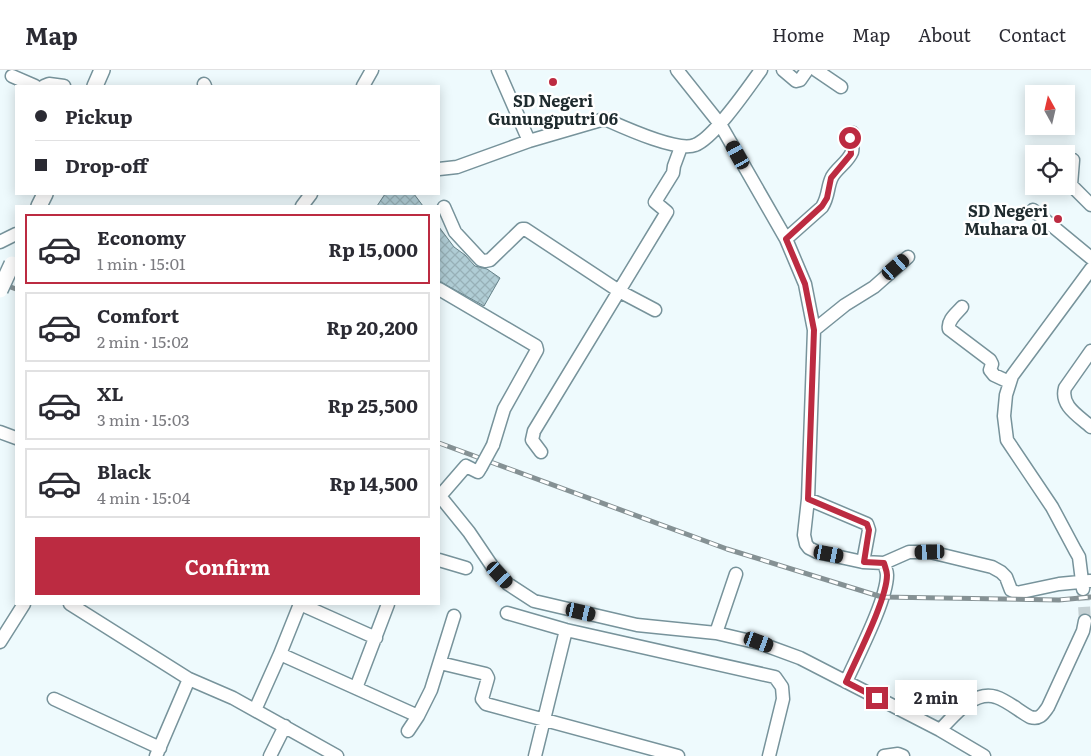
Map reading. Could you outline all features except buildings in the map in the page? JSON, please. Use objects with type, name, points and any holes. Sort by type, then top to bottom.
[{"type":"main road","points":[[94,85],[102,70]]},
{"type":"main road","points":[[0,290],[14,260]]},
{"type":"street","points":[[364,85],[372,70]]},
{"type":"street","points":[[498,70],[529,141]]},
{"type":"street","points":[[677,70],[720,124],[786,239],[805,284],[814,330],[808,499],[804,535],[809,548],[817,552],[864,562],[884,563],[908,552],[930,552],[992,567],[1002,572],[1012,592],[1017,593],[1059,584],[1085,584],[1072,543],[1052,507],[1007,440],[1004,416],[1009,382],[1091,268]]},
{"type":"street","points":[[440,169],[457,167],[529,141],[601,120],[607,120],[644,136],[681,147],[696,145],[720,124],[761,70]]},
{"type":"street","points":[[783,70],[796,81],[800,80],[807,70]]},
{"type":"street","points":[[816,70],[841,86]]},
{"type":"street","points":[[12,76],[33,85]]},
{"type":"street","points":[[786,239],[826,200],[831,178],[851,154],[850,139],[853,133]]},
{"type":"street","points":[[541,452],[532,440],[534,431],[667,212],[654,202],[673,173],[681,147]]},
{"type":"street","points":[[1075,189],[1091,204]]},
{"type":"street","points":[[444,207],[455,232],[481,260],[490,260],[522,229],[525,229],[619,291],[655,310]]},
{"type":"street","points":[[1033,210],[1091,258]]},
{"type":"street","points":[[0,242],[15,234]]},
{"type":"street","points":[[814,330],[845,305],[874,287],[908,257]]},
{"type":"street","points":[[440,290],[536,346],[537,350],[504,409],[493,445],[478,472],[466,466],[440,496],[508,584],[534,601],[637,625],[716,633],[759,642],[792,655],[846,682],[940,730],[984,756]]},
{"type":"street","points":[[962,307],[950,320],[948,324],[950,329],[990,360],[992,364],[990,370],[994,375],[1009,382]]},
{"type":"street","points":[[1091,351],[1064,388],[1063,398],[1068,406],[1091,427]]},
{"type":"street","points":[[0,432],[15,438]]},
{"type":"street","points":[[808,499],[867,524],[869,530],[864,562]]},
{"type":"street","points":[[440,560],[466,568]]},
{"type":"street","points":[[846,682],[882,597],[887,577],[884,563]]},
{"type":"street","points":[[716,633],[736,574]]},
{"type":"street","points":[[0,642],[23,605]]},
{"type":"street","points":[[72,605],[189,679],[233,698],[337,756]]},
{"type":"street","points":[[255,710],[300,605]]},
{"type":"street","points":[[302,605],[376,638]]},
{"type":"street","points":[[356,688],[388,605]]},
{"type":"street","points":[[508,613],[566,630],[775,677],[782,687],[783,700],[769,756]]},
{"type":"street","points":[[408,731],[431,690],[454,616]]},
{"type":"street","points":[[940,730],[964,706],[972,701],[988,696],[996,698],[1030,717],[1040,718],[1048,707],[1083,631],[1085,621]]},
{"type":"street","points":[[535,756],[566,630]]},
{"type":"street","points":[[280,654],[418,716]]},
{"type":"street","points":[[440,663],[487,675],[488,678],[482,696],[486,704],[678,756]]},
{"type":"street","points":[[54,699],[158,752],[189,679]]},
{"type":"street","points":[[270,756],[285,726]]},
{"type":"street","points":[[884,756],[898,754],[903,756]]},
{"type":"tunnel","points":[[1083,589],[1085,621]]},
{"type":"railway","points":[[0,283],[15,289]]},
{"type":"railway","points":[[440,443],[727,549],[882,597],[1059,600],[1091,597]]},
{"type":"place","name":"SD Negeri Gunungputri 06","points":[[553,82]]},
{"type":"place","name":"SD Negeri Muhara 01","points":[[1058,219]]},
{"type":"route","points":[[850,138],[851,154],[831,178],[826,200],[822,206],[786,239],[805,284],[814,330],[808,499],[867,524],[869,530],[864,562],[884,563],[887,572],[877,612],[846,682],[877,698]]}]
